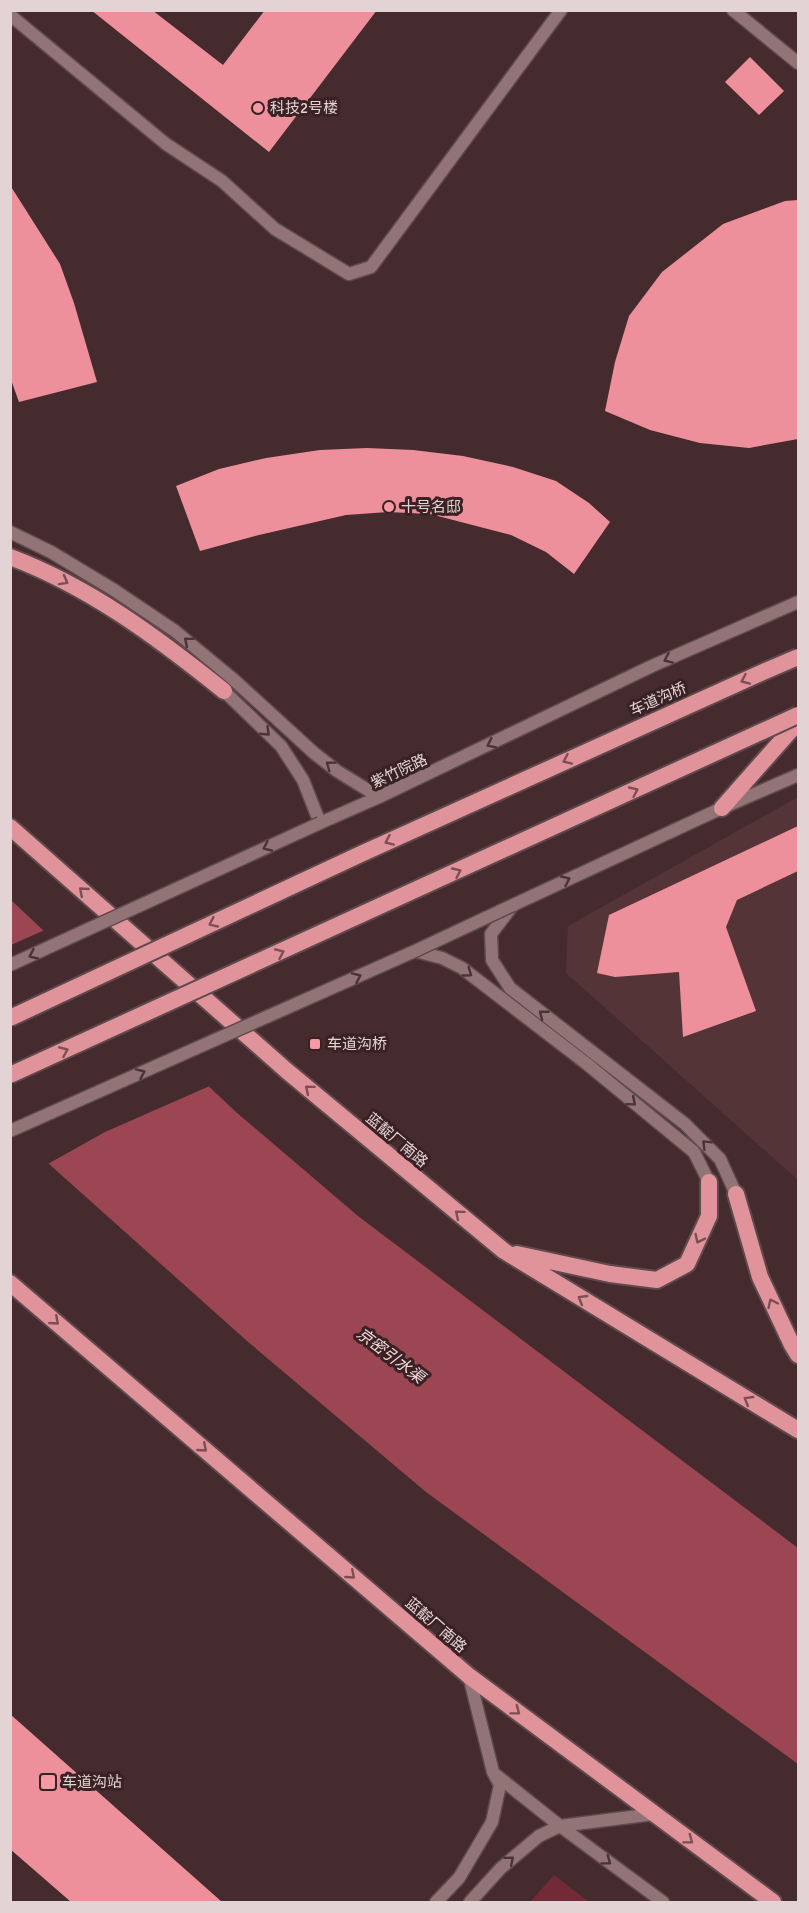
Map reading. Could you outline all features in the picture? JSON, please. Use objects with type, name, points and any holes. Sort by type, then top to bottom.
[{"type":"highway","points":[[10,557],[38,567],[105,604],[228,685]]},
{"type":"highway","name":"车道沟桥","points":[[10,1018],[363,853],[798,657]]},
{"type":"highway","points":[[10,1075],[798,715]]},
{"type":"highway","points":[[722,808],[798,722]]},
{"type":"highway","name":"蓝靛厂南路","points":[[10,827],[287,1071],[504,1251],[798,1430]]},
{"type":"highway","points":[[504,1251],[610,1274],[657,1280],[687,1264],[709,1216],[709,1182]]},
{"type":"highway","points":[[736,1194],[760,1277],[798,1354]]},
{"type":"highway","name":"蓝靛厂南路","points":[[10,1283],[469,1676],[773,1902]]},
{"type":"street","points":[[10,15],[166,144],[222,182],[275,229],[349,274],[371,267],[561,10]]},
{"type":"street","points":[[735,11],[798,63]]},
{"type":"street","points":[[10,532],[51,552],[176,631],[228,685],[281,746],[303,780],[320,823]]},
{"type":"street","name":"紫竹院路","points":[[10,965],[379,797],[652,666],[798,602]]},
{"type":"street","points":[[228,685],[314,753],[379,797]]},
{"type":"street","points":[[10,1131],[415,951],[798,775]]},
{"type":"street","points":[[513,905],[491,934],[492,960],[510,988],[685,1124],[720,1159],[736,1194]]},
{"type":"street","points":[[415,951],[442,958],[462,968],[587,1064],[694,1152],[709,1182]]},
{"type":"street","points":[[436,1902],[459,1878],[492,1822],[500,1785],[493,1772],[469,1676]]},
{"type":"street","points":[[493,1772],[560,1826],[663,1902]]},
{"type":"street","points":[[470,1902],[501,1868],[539,1836],[560,1826],[654,1814]]},
{"type":"shaded area","points":[[798,797],[798,1180],[566,973],[568,926]]},
{"type":"shaded area","points":[[554,1875],[589,1902],[530,1902]]},
{"type":"water","name":"京密引水渠","points":[[10,899],[236,1112],[358,1216],[798,1548],[798,1764],[426,1492],[247,1341],[11,1130]]},
{"type":"pier","points":[[47,929],[212,1085],[105,1132],[46,1165],[10,1134],[11,945]]},
{"type":"building","name":"科技2号楼","points":[[91,10],[152,10],[223,65],[265,10],[377,10],[269,152]]},
{"type":"building","points":[[750,57],[784,91],[759,115],[725,82]]},
{"type":"building","points":[[10,185],[60,264],[97,382],[19,402],[10,377]]},
{"type":"building","points":[[798,200],[798,439],[749,448],[700,443],[650,430],[605,411],[615,362],[629,316],[662,272],[723,224],[785,201]]},
{"type":"building","name":"十号名邸","points":[[367,448],[413,450],[463,456],[513,467],[556,481],[589,503],[610,522],[574,574],[546,552],[511,535],[430,514],[388,512],[346,515],[200,551],[176,486],[219,469],[266,458],[320,450]]},
{"type":"building","points":[[798,826],[798,871],[737,900],[726,927],[756,1011],[683,1037],[679,972],[615,977],[597,973],[609,915]]},
{"type":"building","name":"车道沟站","points":[[10,1714],[222,1902],[71,1902],[10,1849]]},
{"type":"place","name":"科技2号楼","points":[[258,108]]},
{"type":"place","name":"十号名邸","points":[[389,507]]},
{"type":"place","name":"车道沟桥","points":[[315,1044]]},
{"type":"place","name":"车道沟站","points":[[48,1782]]}]
